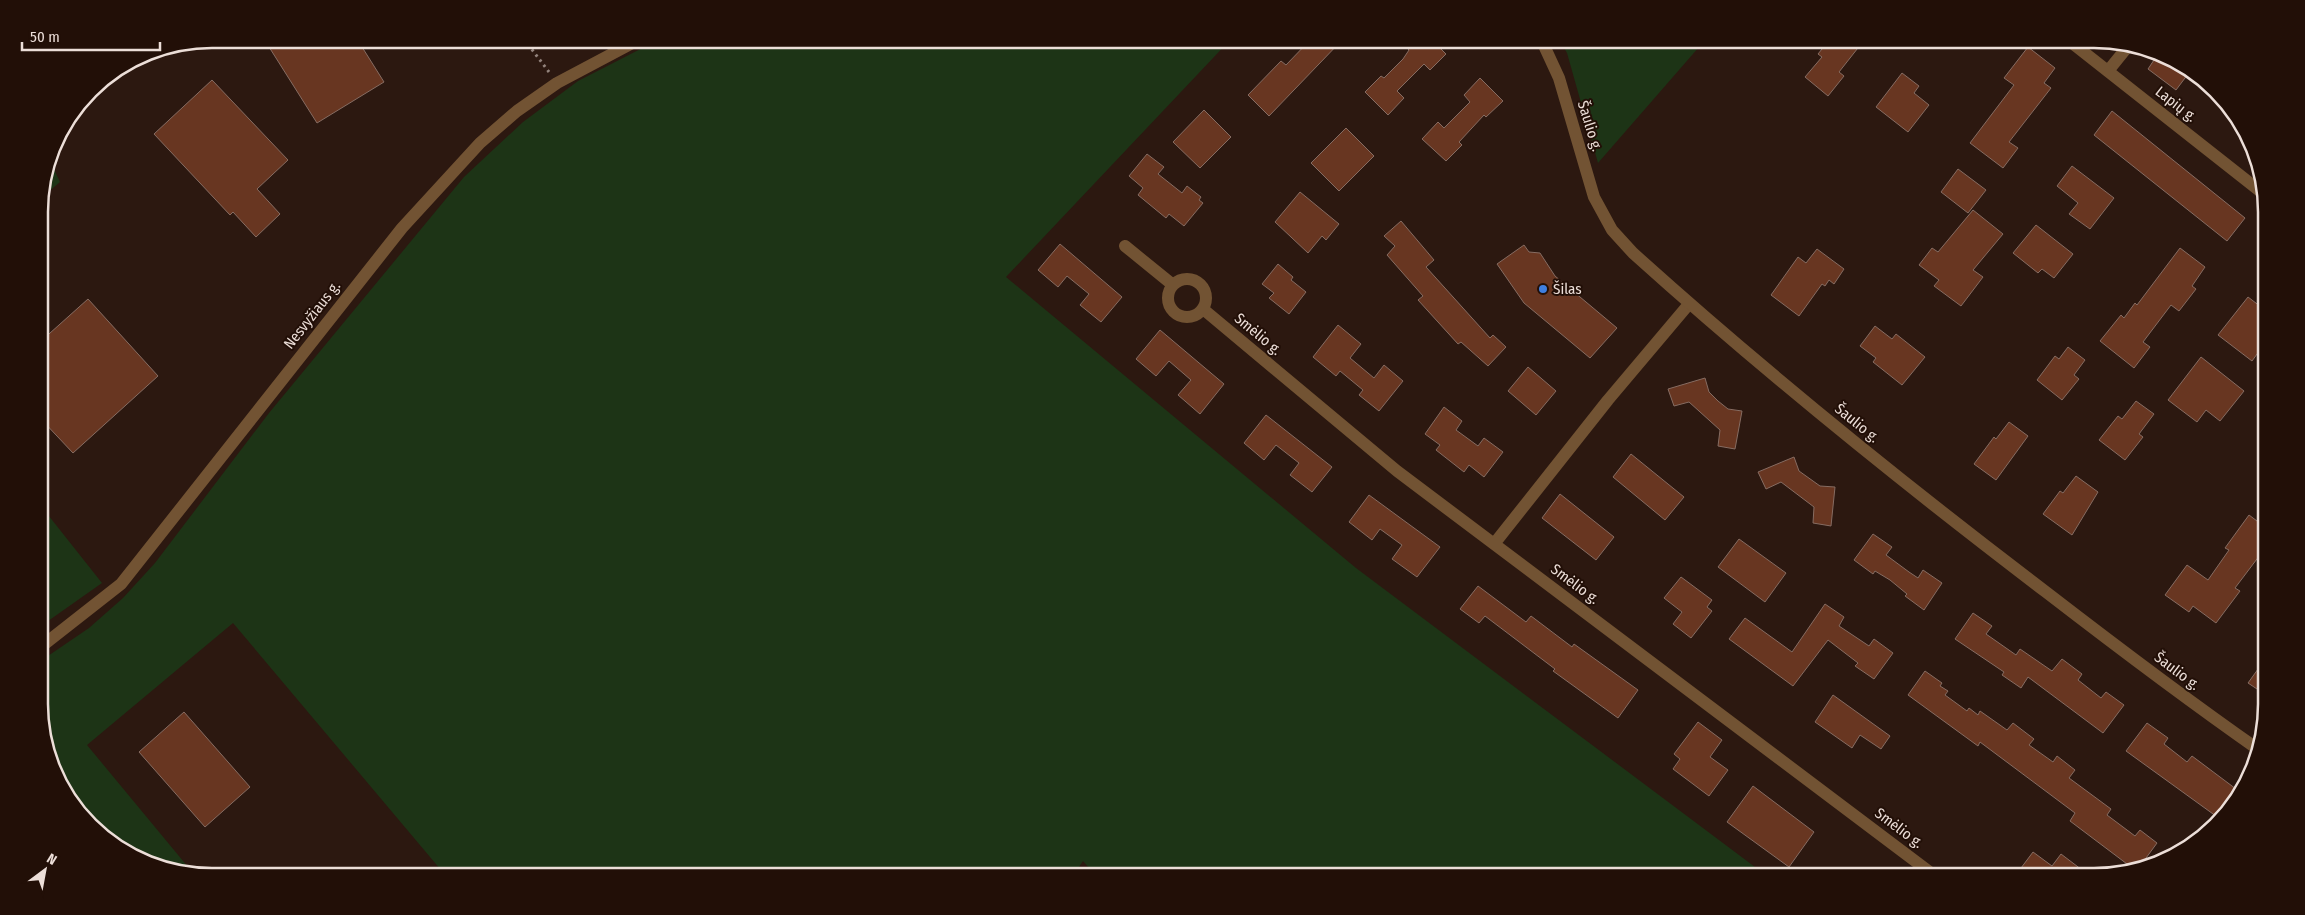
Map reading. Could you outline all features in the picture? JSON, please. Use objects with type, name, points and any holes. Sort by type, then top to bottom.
[{"type":"street","name":"Nesvyžiaus g.","points":[[48,641],[121,584],[383,251],[443,181],[480,143],[510,117],[557,83],[623,48]]},
{"type":"street","name":"Šaulio g.","points":[[1545,48],[1559,78],[1594,197],[1612,230],[1632,253],[1787,388],[1985,546],[2191,703],[2252,745]]},
{"type":"street","name":"Lapių g.","points":[[2079,48],[2256,188]]},
{"type":"street","points":[[2108,71],[2124,51]]},
{"type":"street","points":[[1125,246],[1173,286]]},
{"type":"street","points":[[1190,279],[1199,283],[1205,291],[1206,300],[1202,309],[1190,317],[1175,313],[1168,300],[1173,286],[1181,280],[1190,279]]},
{"type":"street","points":[[1494,544],[1608,400],[1689,304]]},
{"type":"street","name":"Smėlio g.","points":[[1202,309],[1397,471],[1923,867]]},
{"type":"path","points":[[531,48],[557,83]]},
{"type":"green space","points":[[642,48],[1222,48],[1006,277],[1356,568],[1755,867],[1089,868],[1083,861],[1079,868],[439,868],[233,623],[87,745],[186,865],[159,859],[139,851],[120,840],[88,812],[75,795],[64,776],[56,756],[48,714],[48,656],[89,628],[123,598],[155,563],[269,413],[464,177],[523,122],[578,81]]},
{"type":"green space","points":[[1564,48],[1698,48],[1598,163]]},
{"type":"green space","points":[[53,168],[60,182],[49,192]]},
{"type":"green space","points":[[48,515],[102,583],[48,621]]},
{"type":"building","points":[[270,48],[363,48],[384,82],[317,123]]},
{"type":"building","points":[[1302,48],[1334,48],[1269,116],[1248,95],[1281,61],[1286,65]]},
{"type":"building","points":[[1407,48],[1440,48],[1446,54],[1430,70],[1424,64],[1397,91],[1404,98],[1388,115],[1365,92],[1381,76],[1384,78],[1403,59],[1409,50]]},
{"type":"building","points":[[1823,48],[1858,48],[1839,72],[1844,76],[1828,96],[1805,77],[1822,57],[1818,54]]},
{"type":"building","points":[[2027,48],[2055,68],[2044,83],[2051,88],[2009,142],[2018,148],[2003,168],[1970,143],[2014,85],[2004,78]]},
{"type":"building","points":[[2154,59],[2186,76],[2176,90],[2148,69]]},
{"type":"building","points":[[1902,73],[1919,86],[1914,93],[1929,105],[1908,132],[1876,107]]},
{"type":"building","points":[[1480,78],[1503,101],[1486,117],[1484,115],[1459,142],[1462,145],[1446,161],[1422,139],[1438,122],[1444,128],[1470,102],[1464,95]]},
{"type":"building","points":[[212,80],[288,160],[257,189],[280,214],[256,237],[233,212],[230,215],[154,134]]},
{"type":"building","points":[[1204,110],[1231,137],[1200,168],[1173,142]]},
{"type":"building","points":[[2112,111],[2245,218],[2227,241],[2094,135]]},
{"type":"building","points":[[1346,128],[1374,156],[1339,191],[1311,163]]},
{"type":"building","points":[[1147,154],[1164,167],[1158,174],[1182,193],[1187,186],[1201,197],[1199,200],[1203,203],[1184,226],[1169,214],[1166,218],[1138,195],[1143,188],[1129,176]]},
{"type":"building","points":[[2072,166],[2114,198],[2090,229],[2069,214],[2078,203],[2057,186]]},
{"type":"building","points":[[1958,169],[1986,190],[1968,213],[1941,192]]},
{"type":"building","points":[[1300,192],[1339,224],[1326,240],[1322,236],[1308,253],[1275,222]]},
{"type":"building","points":[[1973,210],[2003,234],[1973,270],[1983,277],[1961,306],[1934,286],[1939,280],[1919,265],[1932,248],[1938,252]]},
{"type":"building","points":[[1401,221],[1434,260],[1426,267],[1490,338],[1493,335],[1506,347],[1488,366],[1461,342],[1458,344],[1418,300],[1423,296],[1387,255],[1395,246],[1384,236]]},
{"type":"building","points":[[2036,225],[2073,254],[2054,278],[2042,269],[2038,273],[2013,253]]},
{"type":"building","points":[[1060,244],[1122,297],[1101,322],[1080,305],[1089,294],[1067,276],[1058,287],[1038,270]]},
{"type":"building","name":"Šilas","points":[[1524,245],[1529,252],[1540,253],[1555,276],[1617,328],[1590,358],[1524,303],[1497,264]]},
{"type":"building","points":[[2180,248],[2205,267],[2192,286],[2196,289],[2179,311],[2171,305],[2143,342],[2150,347],[2134,368],[2100,341],[2121,315],[2124,318],[2135,303],[2137,305]]},
{"type":"building","points":[[1817,249],[1844,269],[1834,284],[1829,280],[1825,286],[1822,284],[1799,316],[1771,295],[1798,257],[1806,263]]},
{"type":"building","points":[[1278,264],[1293,277],[1291,280],[1306,292],[1289,314],[1269,298],[1274,293],[1262,284]]},
{"type":"building","points":[[2248,297],[2258,305],[2258,353],[2252,361],[2218,335]]},
{"type":"building","points":[[88,299],[158,376],[73,453],[48,426],[48,335]]},
{"type":"building","points":[[1338,325],[1361,344],[1350,358],[1374,378],[1384,365],[1403,381],[1379,411],[1359,395],[1363,390],[1340,371],[1336,376],[1313,357]]},
{"type":"building","points":[[1875,326],[1892,339],[1896,334],[1925,357],[1902,385],[1873,362],[1876,358],[1860,346]]},
{"type":"building","points":[[1160,330],[1224,384],[1200,414],[1178,395],[1191,380],[1169,361],[1156,376],[1136,359]]},
{"type":"building","points":[[2068,347],[2085,360],[2074,375],[2079,379],[2062,400],[2037,380],[2055,356],[2059,359]]},
{"type":"building","points":[[2201,357],[2244,391],[2220,421],[2206,410],[2197,422],[2168,400]]},
{"type":"building","points":[[1528,367],[1556,391],[1536,415],[1508,391]]},
{"type":"building","points":[[1705,378],[1709,392],[1718,401],[1728,409],[1742,411],[1735,449],[1718,446],[1720,430],[1689,402],[1674,406],[1668,389]]},
{"type":"building","points":[[2136,401],[2154,414],[2139,434],[2143,437],[2125,460],[2099,440],[2118,416],[2122,419]]},
{"type":"building","points":[[1444,407],[1462,421],[1456,430],[1478,446],[1484,438],[1503,452],[1484,477],[1469,465],[1464,472],[1436,450],[1440,445],[1425,434]]},
{"type":"building","points":[[1266,415],[1332,467],[1312,492],[1290,475],[1299,463],[1276,445],[1264,460],[1244,443]]},
{"type":"building","points":[[2009,422],[2028,436],[1996,480],[1974,464],[1994,437],[1996,439]]},
{"type":"building","points":[[1631,454],[1684,497],[1665,520],[1613,477]]},
{"type":"building","points":[[1794,457],[1799,471],[1820,486],[1835,487],[1831,526],[1813,523],[1814,507],[1781,482],[1766,489],[1758,472]]},
{"type":"building","points":[[2076,476],[2098,492],[2072,535],[2043,514],[2060,491],[2063,493]]},
{"type":"building","points":[[1560,494],[1614,537],[1596,560],[1542,518]]},
{"type":"building","points":[[1369,495],[1440,547],[1417,577],[1392,559],[1402,545],[1380,529],[1372,540],[1349,522]]},
{"type":"building","points":[[2249,515],[2257,521],[2258,520],[2258,558],[2235,588],[2240,591],[2216,623],[2193,606],[2189,612],[2165,595],[2187,565],[2208,580],[2229,550],[2225,548]]},
{"type":"building","points":[[1873,534],[1892,547],[1886,555],[1909,572],[1918,578],[1923,570],[1942,583],[1924,610],[1905,596],[1907,594],[1890,580],[1875,571],[1873,574],[1854,560]]},
{"type":"building","points":[[1739,539],[1786,573],[1765,602],[1718,567]]},
{"type":"building","points":[[1681,577],[1712,600],[1707,607],[1712,611],[1691,638],[1673,624],[1682,612],[1664,598]]},
{"type":"building","points":[[1478,586],[1526,622],[1531,616],[1572,647],[1574,644],[1638,690],[1618,718],[1553,671],[1555,669],[1485,616],[1479,623],[1460,609]]},
{"type":"building","points":[[1825,604],[1844,617],[1839,626],[1869,646],[1874,639],[1893,653],[1874,679],[1855,666],[1858,663],[1828,640],[1793,686],[1729,639],[1745,618],[1792,652]]},
{"type":"building","points":[[1973,613],[1992,626],[1986,634],[2016,655],[2020,649],[2052,671],[2062,659],[2082,674],[2078,680],[2101,698],[2106,692],[2124,705],[2103,733],[2028,677],[2021,688],[2002,675],[2004,672],[1955,639]]},
{"type":"building","points":[[2258,669],[2258,690],[2248,683]]},
{"type":"building","points":[[1925,671],[1942,683],[1940,686],[1948,691],[1945,695],[1967,711],[1969,708],[1978,715],[1980,711],[2007,730],[2013,723],[2034,739],[2029,745],[2053,762],[2057,756],[2075,770],[2069,778],[2111,809],[2107,815],[2135,836],[2140,830],[2157,843],[2145,859],[2127,864],[2070,821],[2075,813],[1980,742],[1978,746],[1908,695]]},
{"type":"building","points":[[1833,695],[1890,736],[1881,749],[1860,735],[1852,748],[1815,722]]},
{"type":"building","points":[[184,712],[250,787],[205,827],[139,752]]},
{"type":"building","points":[[1698,722],[1722,740],[1710,757],[1728,770],[1709,796],[1673,769],[1680,759],[1674,754]]},
{"type":"building","points":[[2147,723],[2168,738],[2164,744],[2187,762],[2192,756],[2235,788],[2213,814],[2126,751]]},
{"type":"building","points":[[1753,786],[1814,832],[1789,867],[1727,822]]},
{"type":"building","points":[[2033,852],[2052,866],[2061,854],[2078,867],[2022,867]]},
{"type":"place","name":"Šilas","points":[[1543,289]]}]
